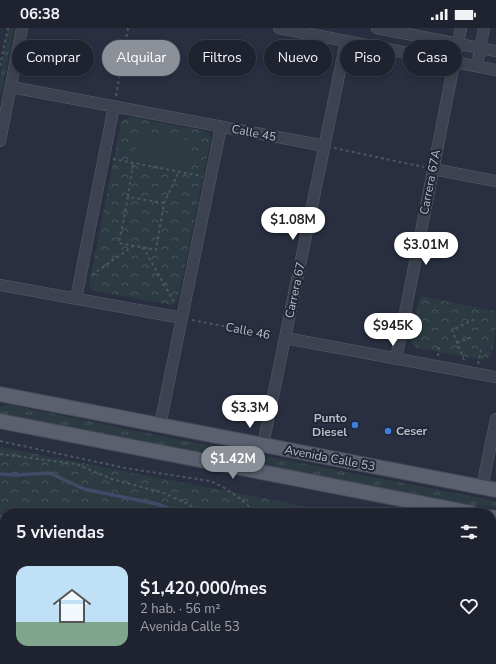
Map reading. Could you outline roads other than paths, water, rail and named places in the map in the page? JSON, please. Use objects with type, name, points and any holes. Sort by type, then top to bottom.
[{"type":"main road","name":"Avenida Calle 53","points":[[0,394],[496,490]]},
{"type":"main road","points":[[0,421],[446,508]]},
{"type":"street","points":[[0,141],[22,28]]},
{"type":"street","points":[[280,28],[341,40]]},
{"type":"street","points":[[377,28],[442,40]]},
{"type":"street","name":"Carrera 67A","points":[[459,40],[461,28]]},
{"type":"street","points":[[477,66],[484,28]]},
{"type":"street","points":[[462,44],[496,51]]},
{"type":"street","points":[[462,63],[496,70]]},
{"type":"street","name":"Carrera 67","points":[[263,445],[340,71]]},
{"type":"street","name":"Carrera 67A","points":[[396,359],[452,76]]},
{"type":"street","name":"Calle 45","points":[[11,87],[325,146]]},
{"type":"street","points":[[76,299],[114,106]]},
{"type":"street","points":[[160,425],[221,127]]},
{"type":"street","points":[[433,169],[496,181]]},
{"type":"street","points":[[0,285],[182,318]]},
{"type":"street","name":"Calle 46","points":[[285,338],[496,377]]},
{"type":"street","points":[[482,487],[496,419]]},
{"type":"waterway","points":[[0,474],[15,475],[50,473],[84,489],[157,504],[168,508]]},
{"type":"place","name":"Punto Diesel","points":[[355,425]]},
{"type":"place","name":"Ceser","points":[[388,431]]}]
